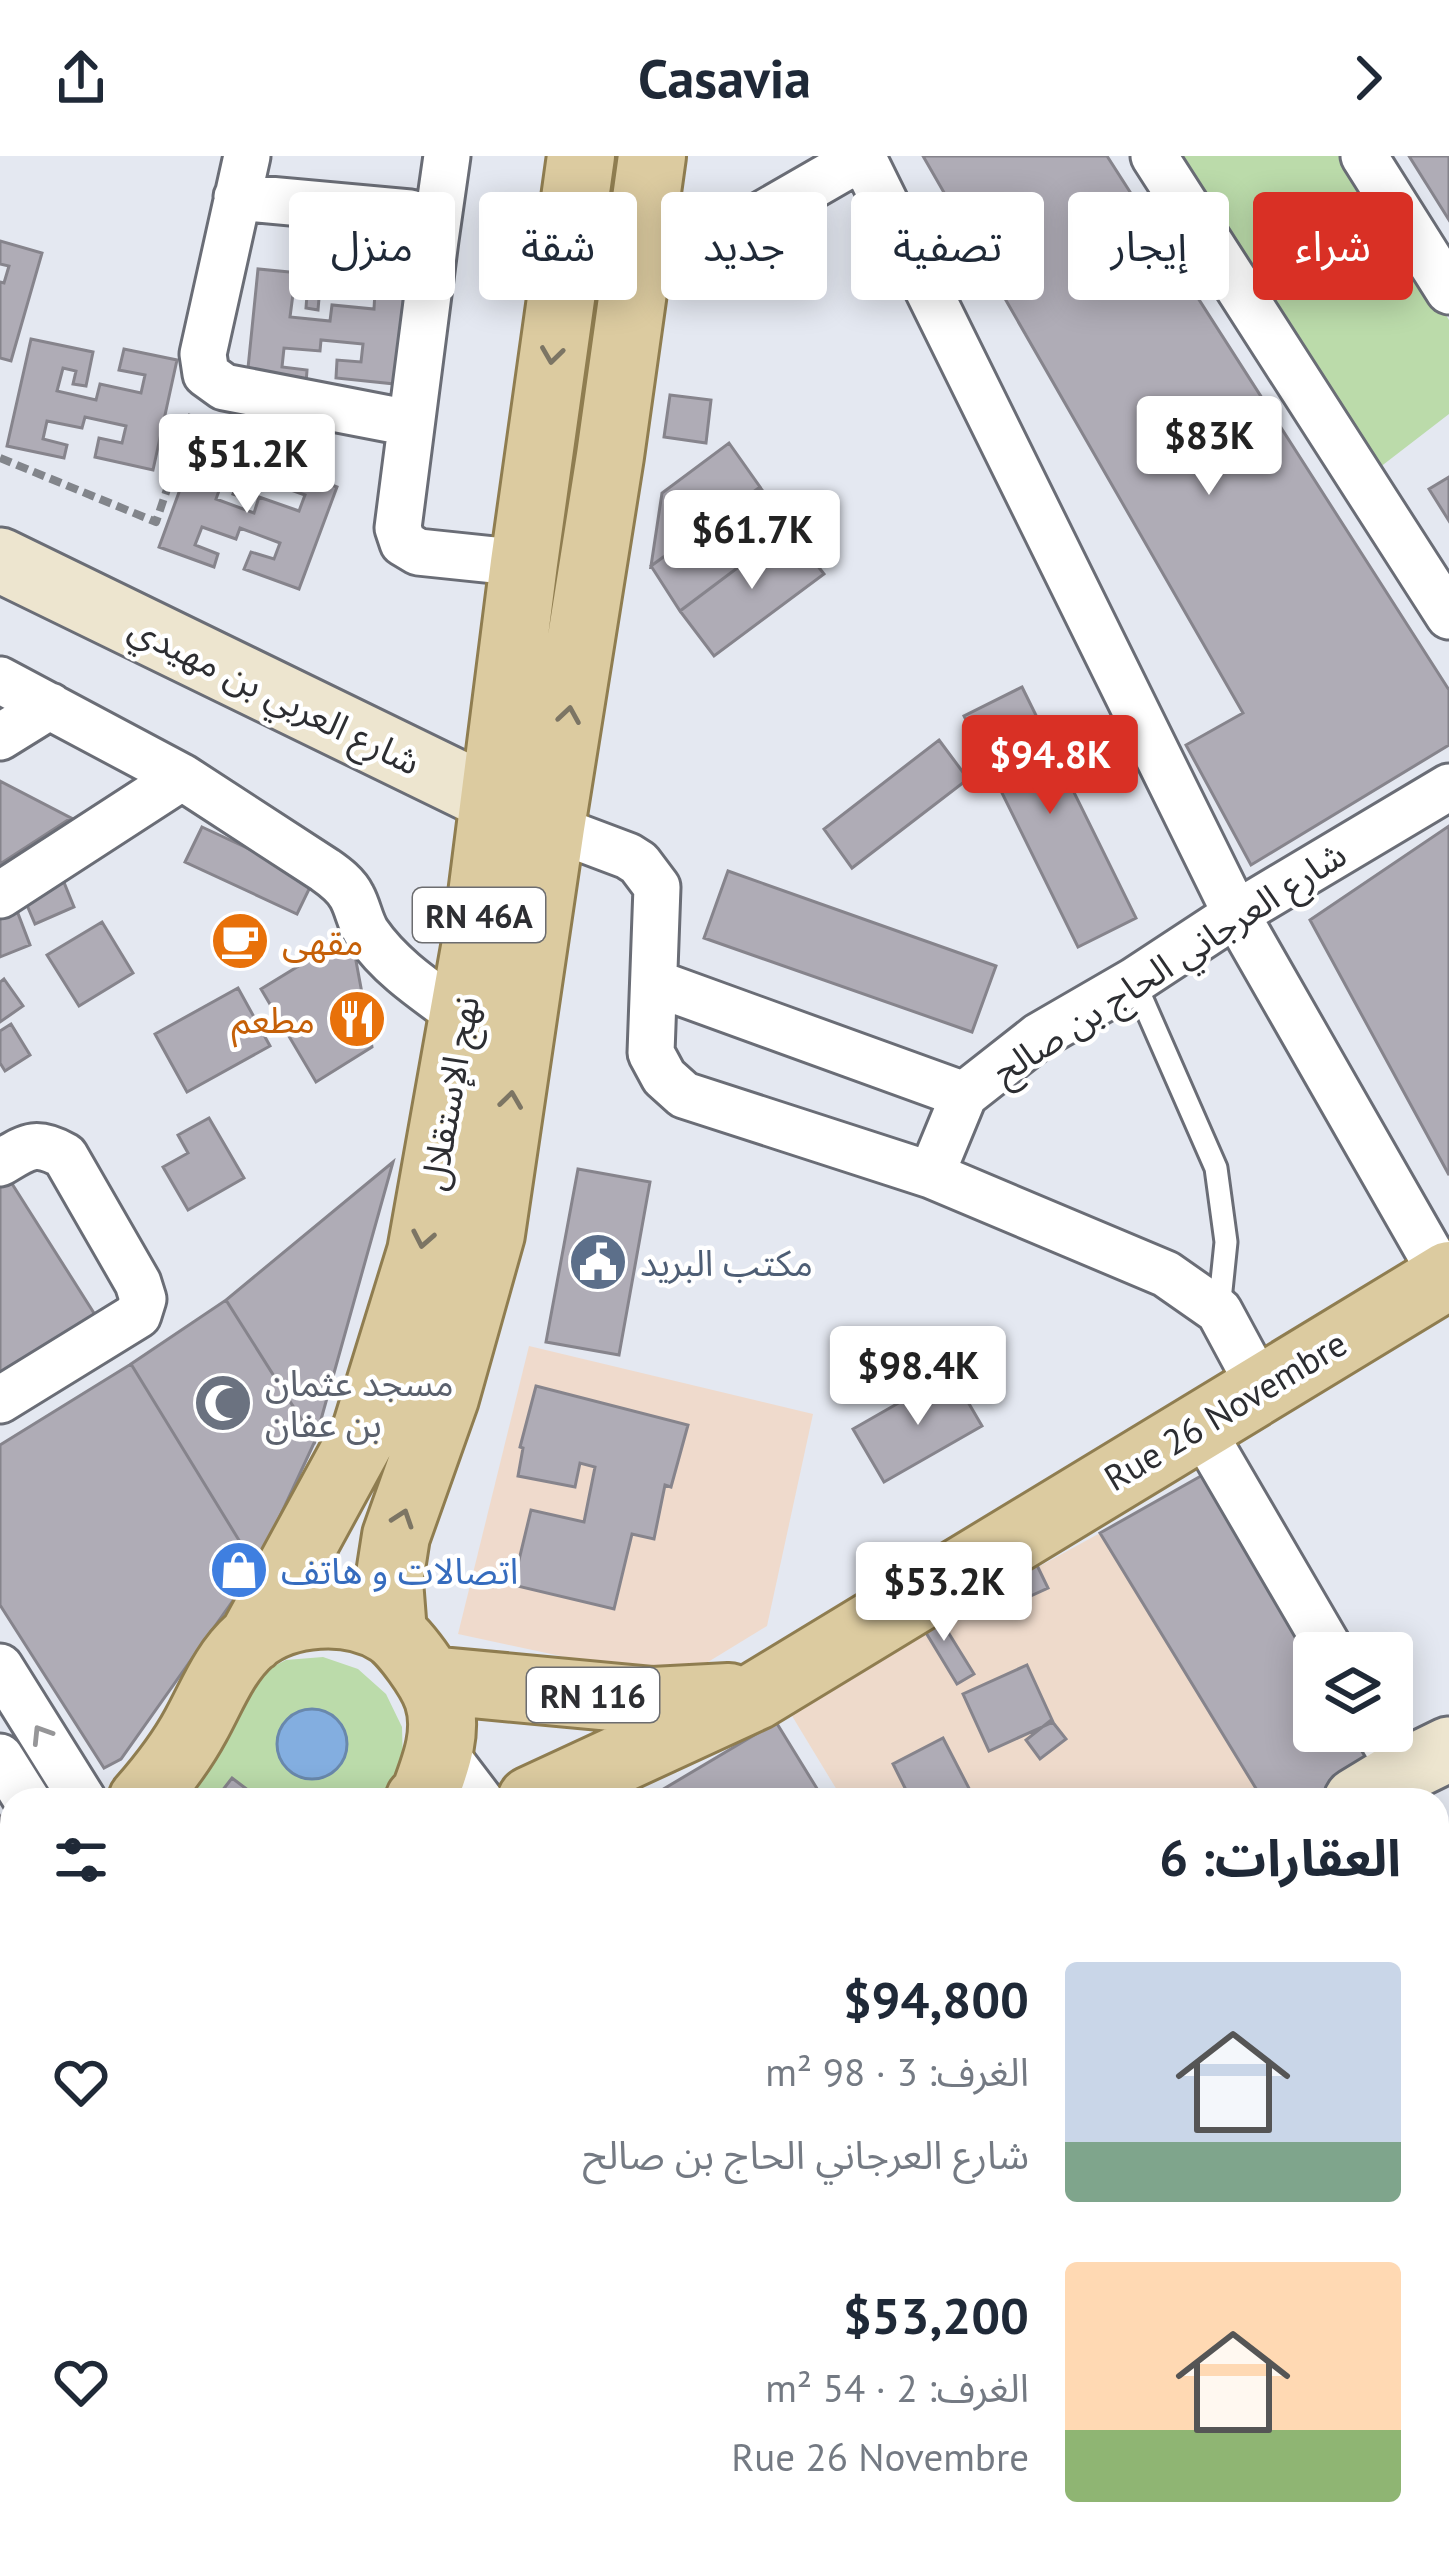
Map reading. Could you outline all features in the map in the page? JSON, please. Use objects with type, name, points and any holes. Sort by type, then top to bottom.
[{"type":"main road","name":"نهج الإستقلال","points":[[447,1783],[440,1702],[411,1656],[389,1582],[396,1536],[445,1399],[491,1234],[523,814],[524,563],[581,156]]},
{"type":"main road","name":"نهج الإستقلال","points":[[637,262],[652,156]]},
{"type":"main road","name":"نهج الإستقلال","points":[[153,1788],[172,1766],[224,1671],[252,1639],[366,1430],[421,1252],[476,942],[523,814],[610,456],[632,300]]},
{"type":"main road","name":"Rue 26 Novembre","points":[[566,1788],[756,1696],[1440,1280]]},
{"type":"main road","name":"Rue 26 Novembre","points":[[252,1639],[293,1617],[340,1614],[411,1656],[653,1701],[756,1696]]},
{"type":"street","points":[[442,192],[447,156]]},
{"type":"street","points":[[637,288],[863,156],[1236,914],[1440,1280]]},
{"type":"street","points":[[1154,156],[1449,616]]},
{"type":"street","points":[[1364,156],[1449,291]]},
{"type":"street","points":[[312,192],[242,177],[203,354],[206,374],[224,387],[410,422]]},
{"type":"street","points":[[427,300],[398,528],[404,543],[418,552],[524,563]]},
{"type":"street","name":"شارع العربي بن مهيدي","points":[[0,560],[523,814]]},
{"type":"street","points":[[0,680],[182,778],[340,881],[381,951],[406,976],[461,1016]]},
{"type":"street","points":[[0,737],[50,706]]},
{"type":"street","points":[[0,895],[182,778]]},
{"type":"street","name":"شارع العرجاني الحاج بن صالح","points":[[932,1174],[964,1095],[1040,1036],[1449,787]]},
{"type":"street","points":[[523,814],[628,856],[657,887],[651,1053],[664,1077],[683,1095],[932,1174],[1166,1274],[1219,1311],[1261,1388]]},
{"type":"street","points":[[655,983],[964,1095]]},
{"type":"street","points":[[0,1163],[28,1146],[47,1146],[65,1156],[143,1299],[138,1316],[0,1400]]},
{"type":"street","points":[[1199,1425],[1320,1632]]},
{"type":"street","points":[[0,1667],[75,1788]]},
{"type":"street","points":[[0,1757],[19,1788]]},
{"type":"lane","points":[[1134,981],[1216,1168],[1226,1242],[1219,1311]]},
{"type":"path","points":[[0,458],[155,522],[206,374]]},
{"type":"shaded area","points":[[529,1346],[813,1414],[767,1626],[677,1681],[458,1634]]},
{"type":"shaded area","points":[[1100,1533],[1256,1788],[836,1788],[786,1706]]},
{"type":"green space","points":[[1179,156],[1347,156],[1369,192],[1253,192],[1253,275],[1229,236],[1229,192],[1201,192]]},
{"type":"green space","points":[[1413,262],[1449,320],[1449,414],[1375,471],[1269,300],[1413,300]]},
{"type":"green space","points":[[323,1657],[358,1669],[386,1694],[402,1727],[403,1765],[394,1788],[178,1788],[253,1677],[286,1660]]},
{"type":"water","points":[[312,1709],[337,1719],[347,1744],[337,1769],[312,1779],[287,1769],[277,1744],[287,1719]]},
{"type":"building","points":[[923,156],[1107,156],[1130,192],[1068,192],[1068,300],[1199,300],[1449,690],[1449,745],[1251,865],[1186,745],[1243,713],[1006,300],[1044,300],[1044,192],[944,192]]},
{"type":"building","points":[[1409,156],[1449,156],[1449,220]]},
{"type":"building","points":[[0,241],[42,253],[11,361],[0,358],[0,282],[4,283],[9,266],[0,264]]},
{"type":"building","points":[[258,269],[289,272],[290,317],[330,321],[332,305],[374,309],[374,300],[403,300],[395,384],[336,378],[337,360],[361,362],[363,344],[321,340],[320,351],[284,348],[282,367],[307,370],[306,384],[247,378]]},
{"type":"building","points":[[307,300],[319,300],[318,310],[306,308]]},
{"type":"building","points":[[31,339],[93,352],[86,386],[73,384],[76,371],[63,368],[57,391],[96,400],[100,384],[141,393],[145,375],[119,370],[124,349],[177,360],[153,470],[95,457],[99,438],[122,443],[126,426],[85,417],[82,428],[47,421],[43,439],[67,445],[64,458],[7,446]]},
{"type":"building","points":[[670,395],[711,400],[706,443],[664,437]]},
{"type":"building","points":[[197,443],[257,465],[245,498],[233,494],[238,482],[224,477],[216,499],[254,513],[259,497],[299,511],[305,495],[280,486],[287,469],[337,487],[299,589],[244,569],[251,552],[274,559],[280,543],[240,528],[236,539],[202,527],[195,545],[218,554],[214,567],[159,547]]},
{"type":"building","points":[[729,443],[760,487],[651,566],[662,493]]},
{"type":"building","points":[[1449,477],[1449,521],[1429,489]]},
{"type":"building","points":[[760,487],[789,529],[680,611],[651,566]]},
{"type":"building","points":[[789,529],[824,574],[714,656],[680,611]]},
{"type":"building","points":[[1022,687],[1136,918],[1078,947],[964,716]]},
{"type":"building","points":[[939,740],[968,779],[852,868],[824,829]]},
{"type":"building","points":[[0,781],[71,818],[0,864]]},
{"type":"building","points":[[1449,826],[1449,1175],[1310,920]]},
{"type":"building","points":[[202,827],[314,879],[297,914],[185,862]]},
{"type":"building","points":[[52,853],[74,907],[35,924],[12,870]]},
{"type":"building","points":[[728,871],[996,966],[972,1032],[704,938]]},
{"type":"building","points":[[14,903],[30,945],[0,957],[0,908]]},
{"type":"building","points":[[102,922],[133,973],[79,1006],[47,955]]},
{"type":"building","points":[[351,934],[372,1047],[316,1082],[261,989]]},
{"type":"building","points":[[4,979],[23,1006],[0,1022],[0,982]]},
{"type":"building","points":[[238,988],[270,1046],[187,1092],[155,1034]]},
{"type":"building","points":[[11,1024],[30,1055],[5,1071],[0,1063],[0,1031]]},
{"type":"building","points":[[209,1118],[244,1178],[188,1210],[163,1167],[188,1153],[178,1135]]},
{"type":"building","points":[[393,1162],[315,1441],[226,1300]]},
{"type":"building","name":"مكتب البريد","points":[[578,1169],[650,1182],[619,1355],[546,1342]]},
{"type":"building","points":[[9,1179],[99,1321],[0,1383],[0,1185]]},
{"type":"building","name":"مسجد عثمان بن عفان","points":[[226,1300],[315,1441],[256,1568],[131,1364]]},
{"type":"building","points":[[131,1364],[256,1568],[121,1759],[104,1768],[0,1605],[0,1445]]},
{"type":"building","points":[[951,1373],[982,1426],[884,1482],[853,1429]]},
{"type":"building","points":[[536,1386],[688,1425],[671,1487],[665,1485],[654,1539],[632,1534],[614,1609],[513,1585],[531,1510],[584,1522],[595,1467],[580,1463],[575,1487],[518,1476],[520,1447]]},
{"type":"building","points":[[1208,1472],[1297,1632],[1293,1632],[1293,1752],[1364,1752],[1374,1770],[1345,1788],[1256,1788],[1100,1533]]},
{"type":"building","points":[[1033,1557],[1048,1588],[1026,1598],[1011,1569]]},
{"type":"building","points":[[930,1603],[974,1674],[957,1684],[914,1613]]},
{"type":"building","points":[[1027,1665],[1053,1722],[989,1751],[963,1694]]},
{"type":"building","points":[[1051,1720],[1066,1739],[1040,1759],[1026,1740]]},
{"type":"building","points":[[776,1722],[817,1788],[665,1788]]},
{"type":"building","points":[[943,1738],[969,1788],[905,1788],[893,1764]]},
{"type":"building","points":[[232,1778],[245,1788],[224,1788]]},
{"type":"place","name":"مقهى","points":[[240,941]]},
{"type":"place","name":"مطعم","points":[[357,1019]]},
{"type":"place","name":"مكتب البريد","points":[[598,1262]]},
{"type":"place","name":"مسجد عثمان بن عفان","points":[[223,1403]]},
{"type":"place","name":"اتصالات و هاتف","points":[[239,1570]]}]
